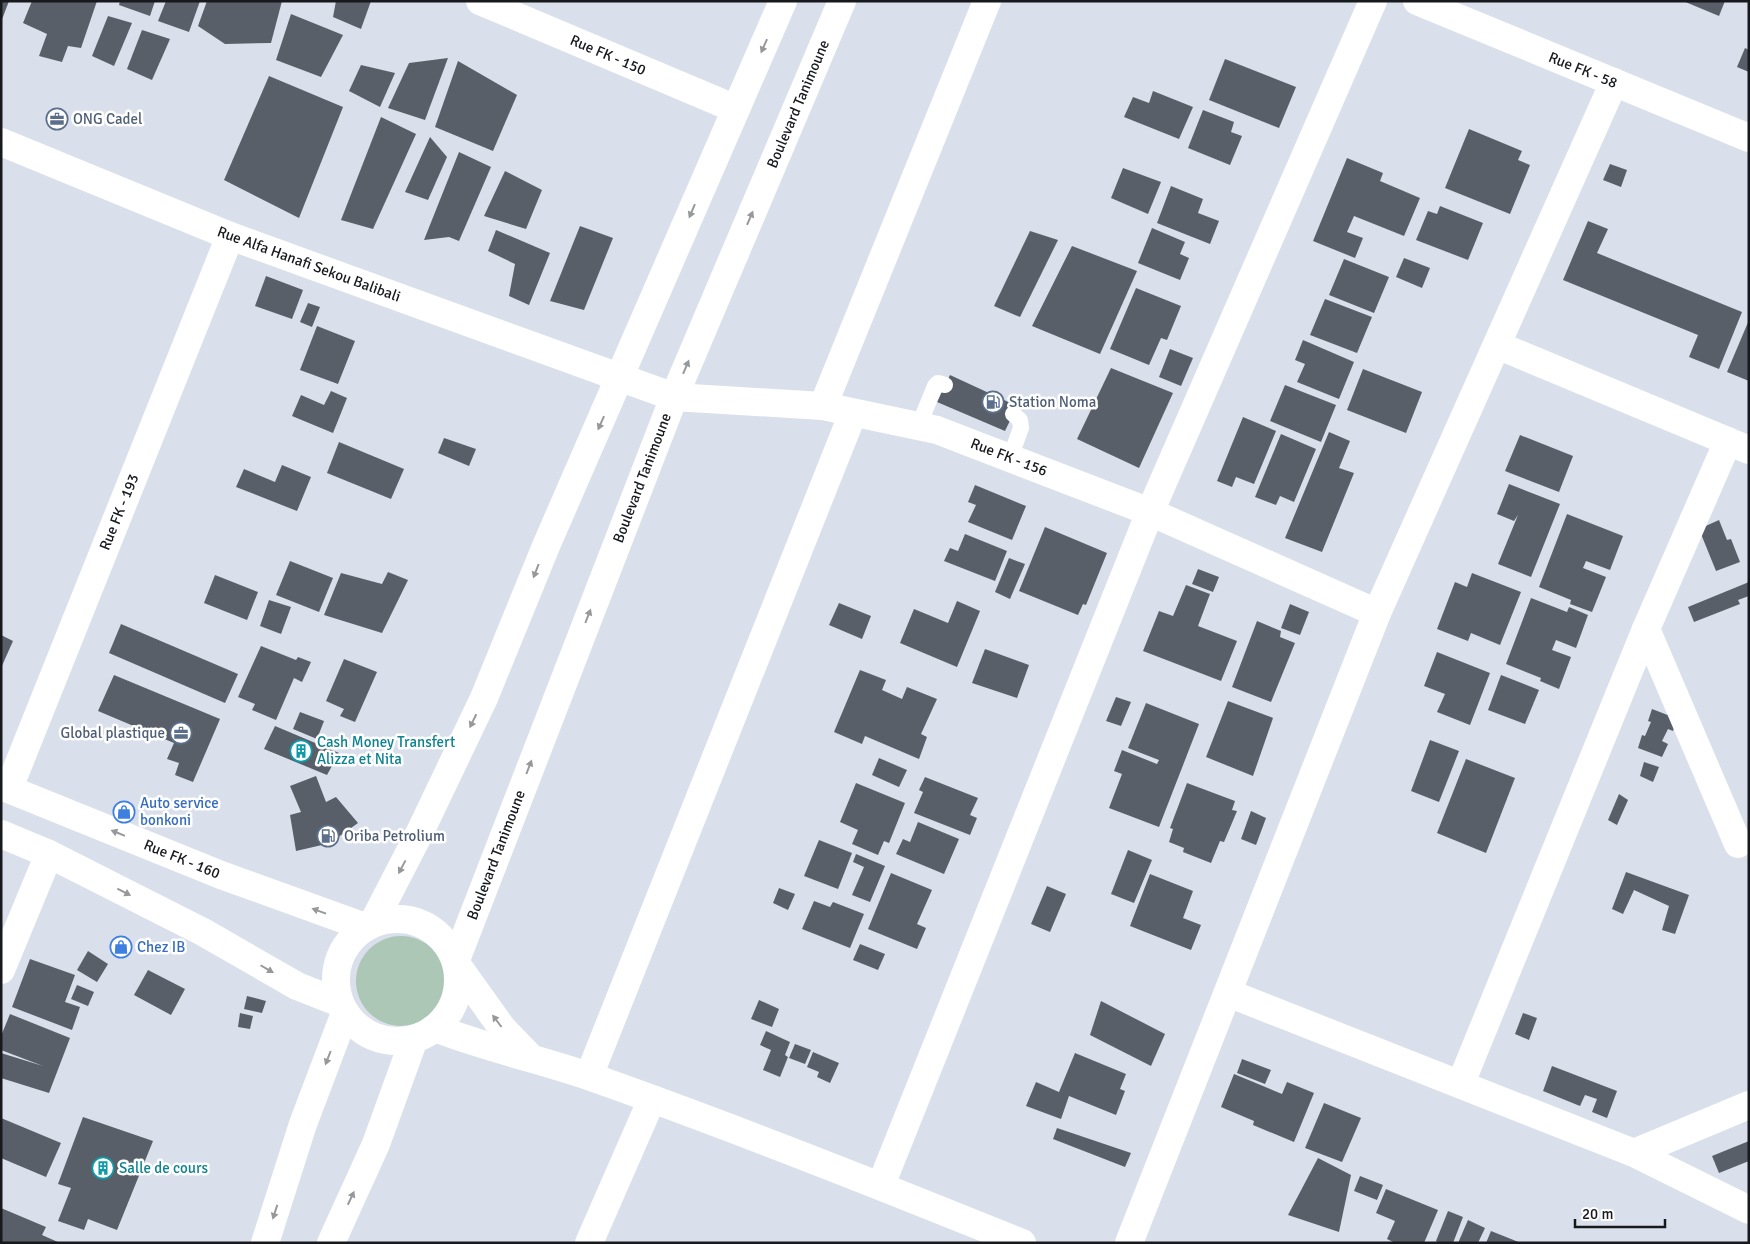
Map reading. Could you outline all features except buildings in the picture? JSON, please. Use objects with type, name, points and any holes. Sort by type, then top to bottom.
[{"type":"street","name":"Rue FK - 150","points":[[480,1],[736,109]]},
{"type":"street","points":[[457,963],[459,982],[456,1000],[448,1016],[425,1033],[399,1041],[382,1039],[368,1034],[355,1025],[343,1008],[336,975],[338,961],[344,947],[369,925],[420,832],[488,691],[546,546],[621,378],[783,1]]},
{"type":"street","name":"Boulevard Tanimoune","points":[[457,963],[674,396],[842,1]]},
{"type":"street","points":[[824,406],[987,1]]},
{"type":"street","points":[[881,1185],[1150,512],[1373,1]]},
{"type":"street","name":"Rue FK - 58","points":[[1417,1],[1749,138]]},
{"type":"street","points":[[1129,1243],[1378,612],[1614,82]]},
{"type":"street","name":"Rue Alfa Hanafi Sekou Balibali","points":[[1,142],[230,236],[621,378]]},
{"type":"street","name":"Rue FK - 193","points":[[4,787],[15,773],[230,236]]},
{"type":"street","points":[[1461,1083],[1646,629],[1738,446],[1496,345]]},
{"type":"street","name":"Rue FK - 156","points":[[621,378],[674,396],[824,406],[919,425],[1150,512],[1378,612]]},
{"type":"street","points":[[589,1076],[854,413]]},
{"type":"street","points":[[1646,629],[1738,844]]},
{"type":"street","name":"Rue FK - 160","points":[[4,787],[221,875],[369,925]]},
{"type":"street","points":[[1,834],[49,854],[203,932],[297,986],[343,1008]]},
{"type":"street","points":[[1,970],[49,854]]},
{"type":"street","points":[[369,925],[392,918],[413,920],[431,928],[442,937],[457,963],[502,1028],[530,1057]]},
{"type":"street","points":[[1228,993],[1461,1083],[1634,1153],[1749,1210]]},
{"type":"street","points":[[265,1243],[343,1008]]},
{"type":"street","points":[[425,1033],[530,1057],[589,1076],[881,1185],[1022,1243]]},
{"type":"street","points":[[331,1243],[425,1033]]},
{"type":"street","points":[[589,1243],[652,1099]]},
{"type":"street","points":[[1634,1153],[1749,1105]]},
{"type":"lane","points":[[919,425],[934,386],[938,383],[945,385]]},
{"type":"lane","points":[[1010,458],[1021,428],[1020,420],[1013,414]]},
{"type":"green space","points":[[401,936],[418,940],[433,949],[442,964],[446,981],[442,998],[433,1013],[418,1022],[401,1026],[384,1022],[369,1013],[360,998],[356,981],[360,964],[369,949],[384,940]]},
{"type":"place","name":"ONG Cadel","points":[[57,119]]},
{"type":"place","name":"Station Noma","points":[[993,402]]},
{"type":"place","name":"Global plastique","points":[[181,733]]},
{"type":"place","name":"Cash Money Transfert Alizza et Nita","points":[[301,751]]},
{"type":"place","name":"Auto service bonkoni","points":[[124,812]]},
{"type":"place","name":"Oriba Petrolium","points":[[328,836]]},
{"type":"place","name":"Chez IB","points":[[121,947]]},
{"type":"place","name":"Salle de cours","points":[[103,1168]]}]
